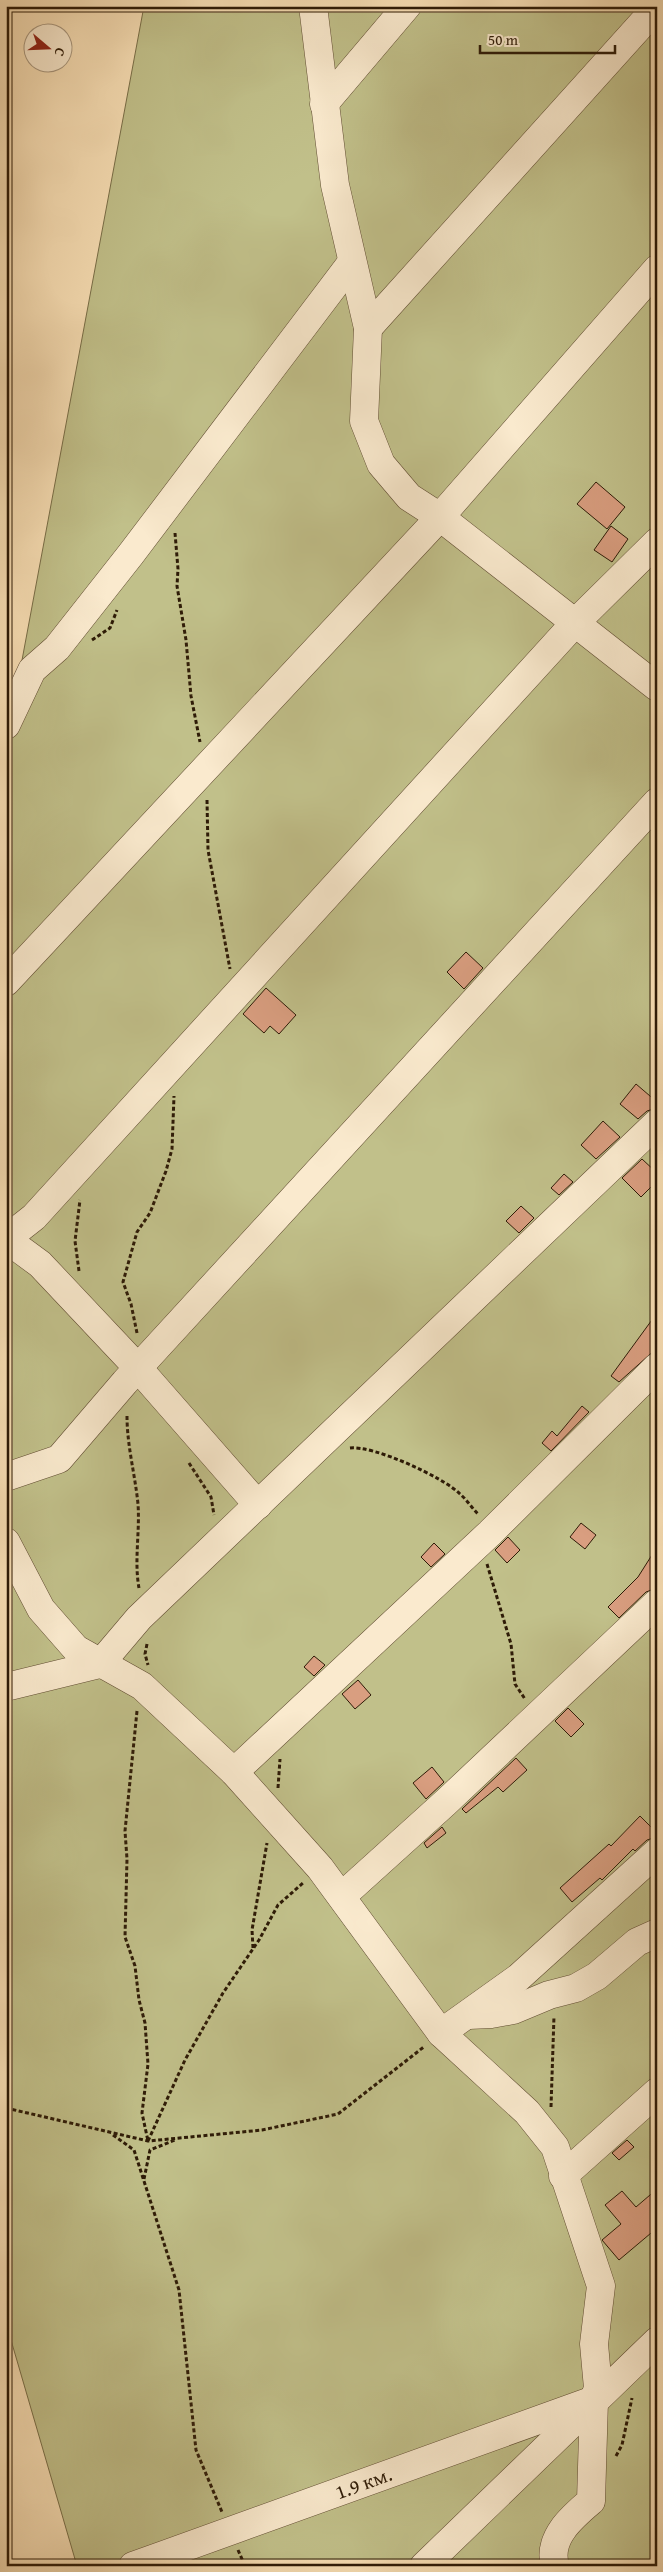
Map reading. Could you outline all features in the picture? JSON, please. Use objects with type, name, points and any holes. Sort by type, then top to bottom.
[{"type":"street","points":[[313,6],[335,185],[368,328],[364,421],[381,464],[409,497],[440,517],[574,624],[657,687]]},
{"type":"street","points":[[324,104],[406,6]]},
{"type":"street","points":[[368,328],[657,7]]},
{"type":"street","points":[[6,725],[32,670],[57,648],[131,554],[352,262]]},
{"type":"street","points":[[6,982],[440,517],[657,269]]},
{"type":"street","points":[[258,1505],[131,1375],[40,1264],[6,1239],[34,1217],[574,624],[657,542]]},
{"type":"street","points":[[6,1477],[59,1459],[131,1375],[657,802]]},
{"type":"street","points":[[6,1687],[100,1664],[143,1628],[258,1505],[657,1123]]},
{"type":"street","points":[[234,1772],[484,1539],[657,1367]]},
{"type":"street","points":[[6,1542],[41,1608],[76,1649],[100,1664],[146,1679],[234,1772],[320,1868],[441,2033],[527,2112],[554,2147],[601,2286],[594,2344],[598,2388],[594,2400],[591,2500],[563,2527],[552,2554],[555,2566]]},
{"type":"street","points":[[342,1896],[657,1603]]},
{"type":"street","points":[[441,2033],[518,1978],[657,1852]]},
{"type":"street","points":[[468,2014],[491,2014],[514,2010],[549,1995],[576,1988],[597,1976],[637,1942],[657,1933]]},
{"type":"street","points":[[563,2176],[657,2092]]},
{"type":"street","points":[[424,2566],[476,2518],[594,2400],[657,2341]]},
{"type":"street","name":"1.9 км.","points":[[133,2566],[594,2400]]},
{"type":"path","points":[[148,2141],[142,2113],[148,2064],[145,2024],[139,2000],[135,1966],[125,1937],[128,1790],[146,1679],[143,1628],[136,1570],[139,1549],[138,1505],[127,1431],[131,1375],[137,1334],[131,1304],[123,1282],[138,1232],[150,1212],[166,1171],[172,1149],[175,1104],[170,1069]]},
{"type":"path","points":[[79,1274],[75,1242],[81,1193]]},
{"type":"path","points":[[345,1448],[353,1447],[385,1454],[459,1492],[480,1516],[487,1564],[511,1644],[514,1684],[536,1717]]},
{"type":"path","points":[[185,1457],[211,1497],[215,1521]]},
{"type":"path","points":[[148,2141],[185,2060],[223,1993],[258,1940],[278,1905],[320,1868]]},
{"type":"path","points":[[549,1995],[553,2004],[555,2034],[552,2057],[551,2116],[554,2147]]},
{"type":"path","points":[[6,2108],[148,2141],[262,2130],[338,2114],[441,2033]]},
{"type":"path","points":[[112,2134],[134,2150],[179,2290],[196,2450],[226,2521]]},
{"type":"path","points":[[143,2180],[150,2150],[180,2138]]},
{"type":"path","points":[[613,2461],[622,2445],[632,2393]]},
{"type":"path","points":[[237,2548],[245,2566]]},
{"type":"shaded area","points":[[144,6],[657,6],[657,2566],[77,2566],[6,2323],[6,746]]},
{"type":"building","points":[[596,482],[625,507],[607,529],[577,504]]},
{"type":"building","points":[[611,526],[628,539],[612,562],[594,550]]},
{"type":"building","points":[[466,952],[483,968],[464,989],[447,972]]},
{"type":"building","points":[[266,988],[296,1015],[279,1034],[270,1026],[264,1033],[243,1014]]},
{"type":"building","points":[[636,1084],[657,1102],[657,1108],[647,1111],[638,1119],[620,1104]]},
{"type":"building","points":[[603,1121],[620,1137],[596,1159],[581,1145]]},
{"type":"building","points":[[642,1159],[657,1173],[657,1181],[641,1197],[622,1178]]},
{"type":"building","points":[[564,1174],[573,1182],[559,1195],[551,1188]]},
{"type":"building","points":[[521,1206],[534,1218],[519,1233],[506,1221]]},
{"type":"building","points":[[657,1313],[657,1348],[619,1382],[611,1376]]},
{"type":"building","points":[[582,1406],[589,1412],[551,1451],[542,1443],[552,1431],[557,1436]]},
{"type":"building","points":[[581,1523],[596,1535],[585,1549],[570,1537]]},
{"type":"building","points":[[508,1537],[520,1550],[507,1563],[495,1550]]},
{"type":"building","points":[[434,1543],[445,1554],[431,1567],[421,1557]]},
{"type":"building","points":[[657,1547],[657,1588],[646,1592],[619,1618],[608,1607],[638,1577]]},
{"type":"building","points":[[314,1656],[325,1665],[314,1676],[304,1667]]},
{"type":"building","points":[[358,1680],[371,1695],[355,1709],[342,1694]]},
{"type":"building","points":[[568,1708],[584,1724],[571,1737],[555,1721]]},
{"type":"building","points":[[516,1758],[527,1770],[503,1792],[498,1787],[466,1813],[462,1809]]},
{"type":"building","points":[[432,1767],[444,1782],[426,1799],[413,1783]]},
{"type":"building","points":[[640,1816],[657,1833],[657,1837],[647,1840],[635,1851],[633,1849],[602,1880],[600,1878],[572,1902],[560,1888],[609,1844],[611,1846]]},
{"type":"building","points":[[442,1827],[446,1833],[427,1848],[424,1843]]},
{"type":"building","points":[[627,2140],[634,2147],[619,2160],[612,2153]]},
{"type":"building","points":[[657,2189],[657,2228],[619,2260],[602,2240],[621,2224],[605,2205],[622,2191],[636,2207]]}]
